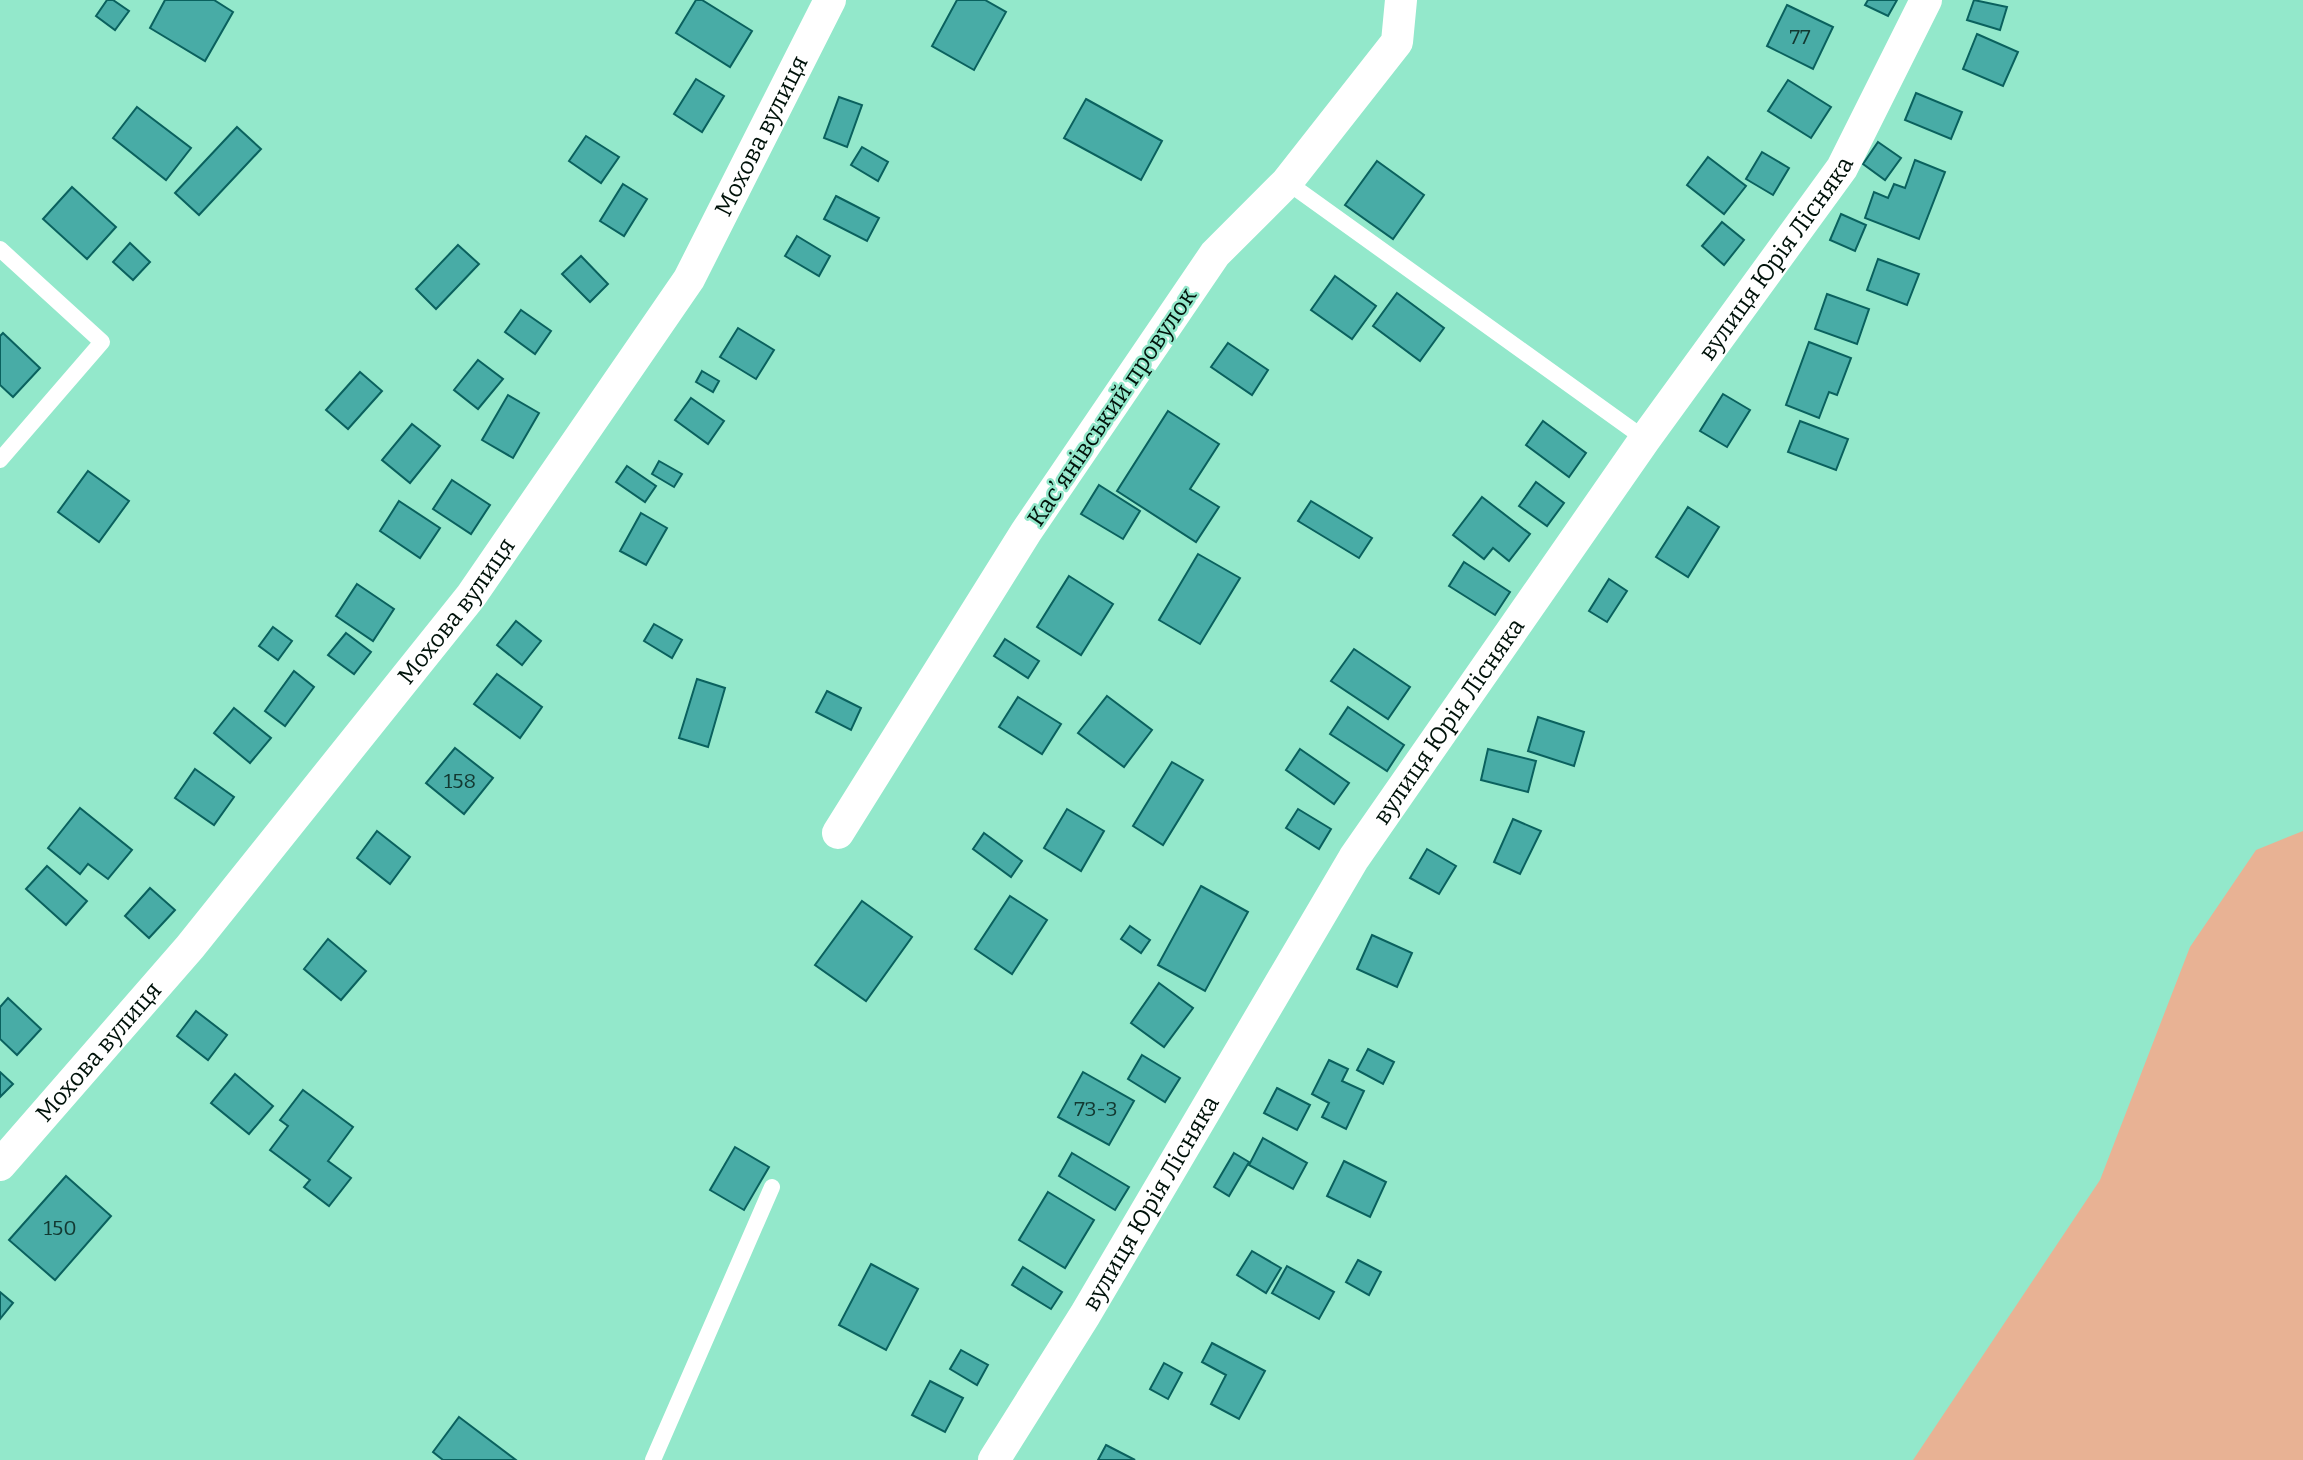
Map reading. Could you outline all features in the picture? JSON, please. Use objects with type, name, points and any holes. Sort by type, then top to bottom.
[{"type":"street","name":"Мохова вулиця","points":[[0,1165],[190,947],[471,596],[689,279],[830,0]]},
{"type":"street","name":"Касʼянівський провулок","points":[[838,833],[1026,532],[1215,254],[1287,182],[1397,42],[1401,0]]},
{"type":"street","name":"вулиця Юрія Лісняка","points":[[994,1460],[1092,1303],[1354,858],[1645,439],[1842,167],[1926,0]]},
{"type":"lane","points":[[1287,182],[1645,439]]},
{"type":"lane","points":[[0,249],[102,342],[0,460]]},
{"type":"lane","points":[[653,1460],[772,1187]]},
{"type":"shaded area","points":[[2303,831],[2303,1460],[1913,1460],[2100,1180],[2190,947],[2256,850]]},
{"type":"building","points":[[107,0],[113,0],[129,11],[115,30],[96,16]]},
{"type":"building","points":[[165,0],[214,0],[233,12],[205,61],[150,28]]},
{"type":"building","points":[[696,0],[702,0],[752,31],[730,67],[676,33]]},
{"type":"building","points":[[957,0],[985,0],[1006,12],[974,70],[932,46]]},
{"type":"building","points":[[1868,0],[1897,0],[1888,16],[1865,5]]},
{"type":"building","points":[[1974,0],[2007,7],[2000,30],[1967,20]]},
{"type":"building","points":[[1787,5],[1833,27],[1813,69],[1767,46]]},
{"type":"building","points":[[1977,34],[2018,52],[2003,86],[1963,69]]},
{"type":"building","points":[[696,79],[724,96],[702,132],[674,114]]},
{"type":"building","points":[[1788,80],[1831,107],[1811,138],[1768,111]]},
{"type":"building","points":[[1916,93],[1962,112],[1951,139],[1905,120]]},
{"type":"building","points":[[839,97],[862,105],[847,147],[824,138]]},
{"type":"building","points":[[1086,99],[1162,141],[1141,180],[1064,138]]},
{"type":"building","points":[[137,107],[191,148],[166,180],[113,138]]},
{"type":"building","points":[[237,127],[261,149],[199,215],[175,193]]},
{"type":"building","points":[[586,136],[619,157],[601,183],[569,161]]},
{"type":"building","points":[[1878,142],[1901,158],[1885,180],[1863,164]]},
{"type":"building","points":[[862,147],[888,162],[878,181],[851,165]]},
{"type":"building","points":[[1762,152],[1789,168],[1773,195],[1746,179]]},
{"type":"building","points":[[1708,157],[1746,186],[1724,214],[1687,185]]},
{"type":"building","points":[[1915,160],[1945,172],[1919,239],[1865,218],[1874,192],[1888,198],[1894,184],[1905,188]]},
{"type":"building","points":[[1377,161],[1424,195],[1393,239],[1345,205]]},
{"type":"building","points":[[623,184],[647,199],[624,236],[600,221]]},
{"type":"building","points":[[72,187],[116,227],[87,259],[43,219]]},
{"type":"building","points":[[836,196],[879,218],[867,241],[824,219]]},
{"type":"building","points":[[1841,214],[1866,225],[1855,251],[1830,240]]},
{"type":"building","points":[[1722,222],[1744,240],[1724,265],[1702,246]]},
{"type":"building","points":[[797,236],[830,256],[819,276],[785,256]]},
{"type":"building","points":[[130,243],[150,262],[133,280],[113,262]]},
{"type":"building","points":[[458,245],[479,264],[436,309],[416,289]]},
{"type":"building","points":[[581,256],[608,284],[590,302],[562,274]]},
{"type":"building","points":[[1878,259],[1919,274],[1907,305],[1867,290]]},
{"type":"building","points":[[1335,276],[1376,306],[1352,339],[1311,310]]},
{"type":"building","points":[[1397,293],[1444,328],[1420,361],[1373,326]]},
{"type":"building","points":[[1827,294],[1869,309],[1857,344],[1815,329]]},
{"type":"building","points":[[521,310],[551,331],[535,354],[505,332]]},
{"type":"building","points":[[738,328],[774,350],[756,379],[720,357]]},
{"type":"building","points":[[3,333],[40,368],[13,397],[0,385],[0,336]]},
{"type":"building","points":[[1809,342],[1851,358],[1837,395],[1829,392],[1819,418],[1786,405]]},
{"type":"building","points":[[1228,343],[1268,370],[1252,395],[1211,367]]},
{"type":"building","points":[[478,360],[503,379],[478,409],[454,390]]},
{"type":"building","points":[[702,371],[719,381],[713,392],[696,382]]},
{"type":"building","points":[[360,372],[382,391],[348,429],[326,410]]},
{"type":"building","points":[[1723,394],[1750,410],[1727,447],[1700,431]]},
{"type":"building","points":[[508,395],[539,413],[513,458],[482,440]]},
{"type":"building","points":[[691,398],[724,421],[708,444],[675,420]]},
{"type":"building","points":[[1168,411],[1219,444],[1190,489],[1219,507],[1196,542],[1117,491]]},
{"type":"building","points":[[1543,421],[1586,453],[1569,477],[1526,445]]},
{"type":"building","points":[[1800,421],[1848,439],[1836,470],[1788,452]]},
{"type":"building","points":[[412,424],[440,446],[410,483],[382,460]]},
{"type":"building","points":[[659,461],[682,474],[674,487],[652,474]]},
{"type":"building","points":[[627,466],[656,486],[645,502],[616,482]]},
{"type":"building","points":[[88,471],[129,501],[99,542],[58,512]]},
{"type":"building","points":[[452,480],[490,505],[471,534],[433,509]]},
{"type":"building","points":[[1536,482],[1564,503],[1547,526],[1519,506]]},
{"type":"building","points":[[1099,485],[1140,511],[1123,539],[1081,514]]},
{"type":"building","points":[[1482,497],[1530,534],[1509,561],[1493,548],[1484,559],[1453,535]]},
{"type":"building","points":[[399,501],[440,528],[420,558],[380,531]]},
{"type":"building","points":[[1311,501],[1372,538],[1359,558],[1298,521]]},
{"type":"building","points":[[1688,507],[1719,527],[1688,577],[1656,557]]},
{"type":"building","points":[[641,513],[667,528],[646,565],[620,551]]},
{"type":"building","points":[[1198,554],[1240,578],[1200,644],[1159,620]]},
{"type":"building","points":[[1464,562],[1510,592],[1495,615],[1449,586]]},
{"type":"building","points":[[1069,576],[1113,604],[1081,655],[1037,627]]},
{"type":"building","points":[[1609,579],[1627,591],[1607,622],[1589,611]]},
{"type":"building","points":[[357,584],[394,609],[373,641],[336,616]]},
{"type":"building","points":[[516,621],[541,641],[522,665],[497,645]]},
{"type":"building","points":[[654,624],[682,640],[672,658],[644,641]]},
{"type":"building","points":[[273,627],[292,641],[278,660],[259,646]]},
{"type":"building","points":[[346,633],[371,652],[354,674],[328,655]]},
{"type":"building","points":[[1005,639],[1039,661],[1028,678],[994,656]]},
{"type":"building","points":[[1354,649],[1410,687],[1388,719],[1331,681]]},
{"type":"building","points":[[294,671],[314,687],[285,726],[265,711]]},
{"type":"building","points":[[497,674],[542,707],[520,738],[474,704]]},
{"type":"building","points":[[697,679],[725,688],[708,747],[679,738]]},
{"type":"building","points":[[827,691],[861,708],[851,730],[816,712]]},
{"type":"building","points":[[1107,696],[1152,730],[1124,767],[1078,733]]},
{"type":"building","points":[[1018,697],[1061,724],[1042,754],[999,727]]},
{"type":"building","points":[[1348,707],[1404,745],[1387,771],[1330,734]]},
{"type":"building","points":[[234,708],[271,738],[250,763],[214,733]]},
{"type":"building","points":[[1538,717],[1584,732],[1574,766],[1528,751]]},
{"type":"building","points":[[455,748],[493,778],[464,814],[426,783]]},
{"type":"building","points":[[1300,749],[1349,783],[1334,804],[1286,770]]},
{"type":"building","points":[[1488,749],[1536,761],[1528,792],[1481,780]]},
{"type":"building","points":[[1172,762],[1203,780],[1163,845],[1133,826]]},
{"type":"building","points":[[195,769],[234,797],[214,825],[175,798]]},
{"type":"building","points":[[80,808],[132,850],[108,879],[88,864],[80,874],[48,848]]},
{"type":"building","points":[[1067,809],[1104,831],[1081,871],[1044,848]]},
{"type":"building","points":[[1298,809],[1331,829],[1319,849],[1286,828]]},
{"type":"building","points":[[1513,819],[1541,831],[1520,874],[1494,862]]},
{"type":"building","points":[[377,831],[410,857],[390,884],[357,858]]},
{"type":"building","points":[[984,833],[1022,861],[1011,877],[973,849]]},
{"type":"building","points":[[1427,849],[1456,866],[1439,894],[1410,878]]},
{"type":"building","points":[[47,866],[87,901],[66,925],[26,889]]},
{"type":"building","points":[[1201,886],[1248,912],[1205,991],[1158,965]]},
{"type":"building","points":[[150,888],[175,910],[149,938],[125,916]]},
{"type":"building","points":[[1010,896],[1047,920],[1012,974],[975,949]]},
{"type":"building","points":[[862,901],[912,937],[866,1001],[815,965]]},
{"type":"building","points":[[1130,926],[1150,940],[1141,953],[1121,939]]},
{"type":"building","points":[[1372,935],[1412,953],[1397,987],[1357,969]]},
{"type":"building","points":[[328,939],[366,971],[341,1000],[304,969]]},
{"type":"building","points":[[1159,983],[1193,1008],[1164,1047],[1131,1023]]},
{"type":"building","points":[[8,998],[41,1029],[17,1055],[0,1039],[0,1007]]},
{"type":"building","points":[[196,1011],[227,1035],[208,1060],[177,1036]]},
{"type":"building","points":[[1368,1049],[1394,1062],[1383,1084],[1357,1070]]},
{"type":"building","points":[[1142,1055],[1180,1078],[1165,1102],[1128,1079]]},
{"type":"building","points":[[1329,1060],[1348,1069],[1342,1081],[1364,1091],[1346,1129],[1322,1117],[1329,1103],[1312,1094]]},
{"type":"building","points":[[0,1072],[13,1084],[0,1097]]},
{"type":"building","points":[[1083,1072],[1134,1101],[1109,1145],[1058,1117]]},
{"type":"building","points":[[235,1074],[273,1106],[249,1134],[211,1103]]},
{"type":"building","points":[[1277,1088],[1310,1105],[1297,1130],[1264,1113]]},
{"type":"building","points":[[303,1090],[353,1127],[328,1161],[351,1178],[329,1206],[304,1187],[310,1180],[270,1150],[288,1126],[280,1120]]},
{"type":"building","points":[[1263,1138],[1307,1163],[1293,1189],[1249,1165]]},
{"type":"building","points":[[735,1147],[769,1167],[744,1210],[710,1190]]},
{"type":"building","points":[[1072,1153],[1129,1187],[1115,1210],[1059,1176]]},
{"type":"building","points":[[1234,1153],[1249,1162],[1229,1196],[1214,1187]]},
{"type":"building","points":[[1344,1161],[1386,1182],[1370,1217],[1327,1196]]},
{"type":"building","points":[[66,1176],[111,1216],[55,1280],[9,1240]]},
{"type":"building","points":[[1048,1192],[1094,1220],[1065,1268],[1019,1240]]},
{"type":"building","points":[[1252,1251],[1281,1268],[1266,1293],[1237,1275]]},
{"type":"building","points":[[1358,1260],[1381,1272],[1369,1295],[1346,1282]]},
{"type":"building","points":[[871,1264],[918,1289],[886,1350],[839,1325]]},
{"type":"building","points":[[1287,1266],[1334,1292],[1319,1319],[1272,1293]]},
{"type":"building","points":[[1023,1267],[1062,1292],[1051,1309],[1012,1285]]},
{"type":"building","points":[[0,1292],[13,1303],[0,1319]]},
{"type":"building","points":[[1212,1343],[1265,1371],[1239,1419],[1211,1404],[1226,1375],[1202,1362]]},
{"type":"building","points":[[961,1350],[988,1365],[977,1385],[950,1369]]},
{"type":"building","points":[[1164,1363],[1182,1373],[1168,1399],[1150,1389]]},
{"type":"building","points":[[930,1381],[963,1398],[945,1432],[912,1415]]},
{"type":"building","points":[[459,1417],[516,1460],[443,1460],[433,1452]]},
{"type":"building","points":[[1106,1445],[1135,1460],[1098,1460]]}]
